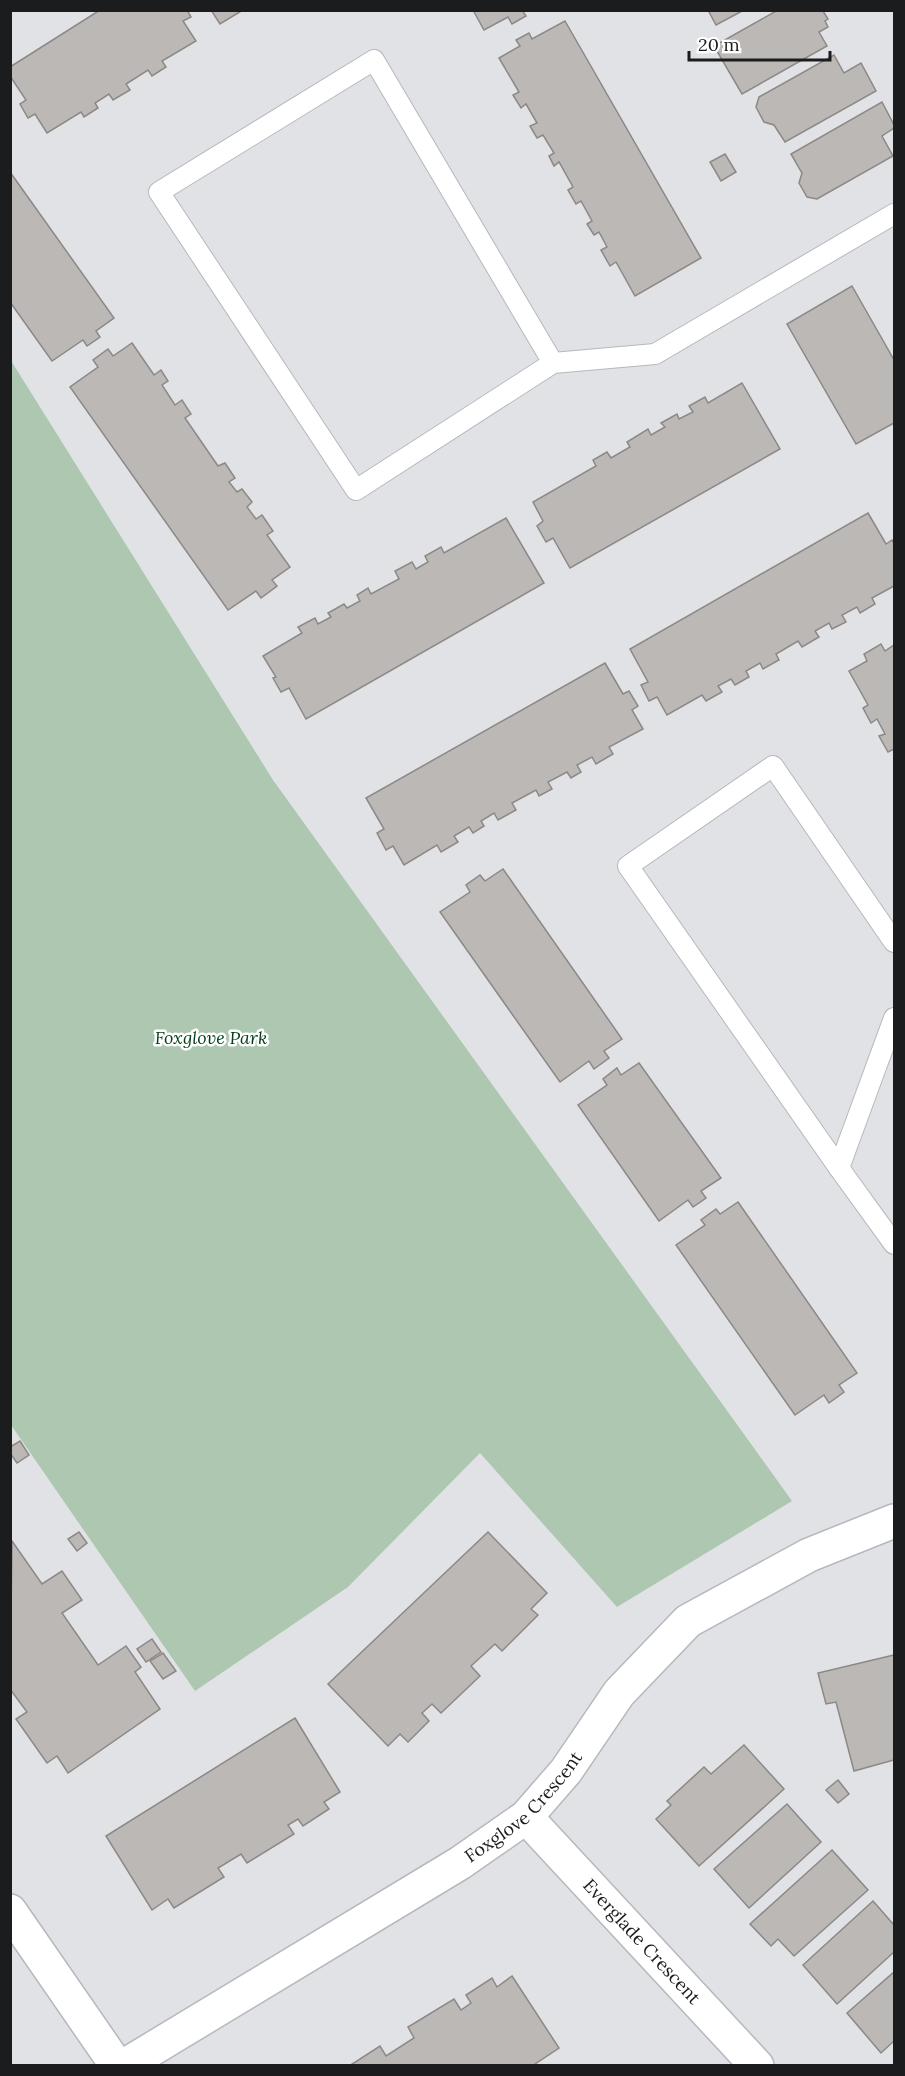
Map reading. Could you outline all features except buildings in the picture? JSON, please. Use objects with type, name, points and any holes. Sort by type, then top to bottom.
[{"type":"street","name":"Foxglove Crescent","points":[[124,2066],[460,1863],[526,1817],[566,1771],[619,1693],[688,1621],[809,1555],[894,1521]]},
{"type":"street","name":"Everglade Crescent","points":[[526,1817],[757,2066]]},
{"type":"street","points":[[10,1911],[117,2066]]},
{"type":"lane","points":[[553,363],[374,60],[159,192],[356,490],[553,363],[655,354],[894,214]]},
{"type":"lane","points":[[894,942],[773,766],[628,866],[894,1244]]},
{"type":"lane","points":[[839,1168],[894,1018]]},
{"type":"green space","name":"Foxglove Park","points":[[10,359],[273,780],[792,1501],[617,1607],[480,1453],[348,1587],[195,1691],[11,1425]]}]
